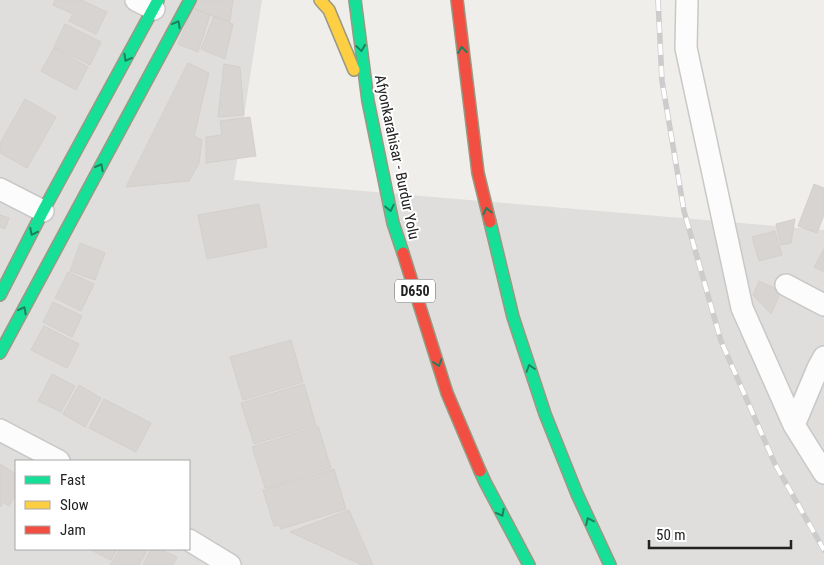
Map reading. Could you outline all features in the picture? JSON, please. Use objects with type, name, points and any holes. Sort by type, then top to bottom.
[{"type":"main road","points":[[0,353],[190,0]]},
{"type":"main road","points":[[320,0],[329,10],[368,101]]},
{"type":"main road","name":"Afyonkarahisar - Burdur Yolu","points":[[354,0],[368,101],[393,223],[447,393],[485,482],[529,565]]},
{"type":"main road","points":[[458,0],[478,173],[513,317],[545,414],[577,494],[610,565]]},
{"type":"main road","points":[[0,295],[149,3]]},
{"type":"street","points":[[687,0],[686,48],[742,308],[794,425],[824,473]]},
{"type":"street","points":[[0,189],[43,211]]},
{"type":"street","points":[[786,284],[824,305]]},
{"type":"street","points":[[794,425],[824,357]]},
{"type":"street","points":[[0,430],[57,460]]},
{"type":"street","points":[[190,541],[230,565]]},
{"type":"shaded area","points":[[0,0],[262,0],[234,180],[824,230],[824,565],[0,565]]},
{"type":"building","points":[[55,0],[81,0],[107,12],[96,34],[69,21],[73,14],[53,5]]},
{"type":"building","points":[[197,0],[233,0],[230,21],[193,8]]},
{"type":"building","points":[[193,8],[210,15],[198,52],[178,44]]},
{"type":"building","points":[[214,16],[233,24],[225,59],[201,49]]},
{"type":"building","points":[[65,24],[101,42],[90,65],[54,47]]},
{"type":"building","points":[[54,48],[88,67],[76,90],[41,71]]},
{"type":"building","points":[[188,63],[209,73],[194,136],[202,140],[199,163],[189,181],[126,187]]},
{"type":"building","points":[[224,64],[240,67],[244,115],[218,117]]},
{"type":"building","points":[[25,99],[56,117],[27,168],[0,153],[0,143]]},
{"type":"building","points":[[250,117],[256,156],[206,163],[206,137],[222,135],[220,121]]},
{"type":"building","points":[[814,184],[824,188],[824,215],[817,233],[798,226]]},
{"type":"building","points":[[259,204],[267,247],[207,259],[198,215]]},
{"type":"building","points":[[0,215],[9,218],[5,229],[0,227]]},
{"type":"building","points":[[795,219],[791,243],[781,245],[776,224]]},
{"type":"building","points":[[775,231],[782,255],[759,261],[752,237]]},
{"type":"building","points":[[80,243],[105,253],[95,280],[70,271]]},
{"type":"building","points":[[824,249],[824,272],[814,267]]},
{"type":"building","points":[[68,272],[94,284],[81,311],[55,298]]},
{"type":"building","points":[[759,281],[781,291],[771,314],[753,295]]},
{"type":"building","points":[[53,302],[82,316],[72,337],[43,322]]},
{"type":"building","points":[[44,326],[79,344],[67,368],[31,350]]},
{"type":"building","points":[[291,340],[303,382],[243,400],[230,357]]},
{"type":"building","points":[[52,374],[75,386],[61,412],[38,401]]},
{"type":"building","points":[[304,384],[316,425],[254,444],[241,403]]},
{"type":"building","points":[[79,385],[101,398],[85,427],[63,414]]},
{"type":"building","points":[[104,399],[151,423],[136,452],[89,428]]},
{"type":"building","points":[[318,426],[331,468],[265,488],[252,447]]},
{"type":"building","points":[[0,464],[15,473],[15,496],[9,506],[3,502],[0,507]]},
{"type":"building","points":[[334,469],[346,509],[281,529],[279,525],[274,526],[263,490]]},
{"type":"building","points":[[349,510],[373,565],[362,565],[290,532]]},
{"type":"building","points":[[91,550],[116,550],[111,560]]},
{"type":"building","points":[[119,550],[147,550],[139,565],[110,565]]},
{"type":"building","points":[[150,550],[162,550],[177,557],[173,565],[143,565]]},
{"type":"railway","points":[[658,0],[662,81],[684,211],[721,341],[775,464],[824,550]]},
{"type":"traffic: fast","points":[[0,295],[43,211],[158,0]]},
{"type":"traffic: fast","points":[[0,353],[190,0]]},
{"type":"traffic: fast","points":[[355,0],[368,101],[393,223],[403,253]]},
{"type":"traffic: fast","points":[[490,222],[513,317],[545,414],[577,494],[610,565]]},
{"type":"traffic: fast","points":[[480,471],[529,565]]},
{"type":"traffic: slow","points":[[320,0],[329,10],[354,70]]},
{"type":"traffic: jam","points":[[457,0],[478,173],[490,222]]},
{"type":"traffic: jam","points":[[403,253],[447,393],[480,471]]}]
